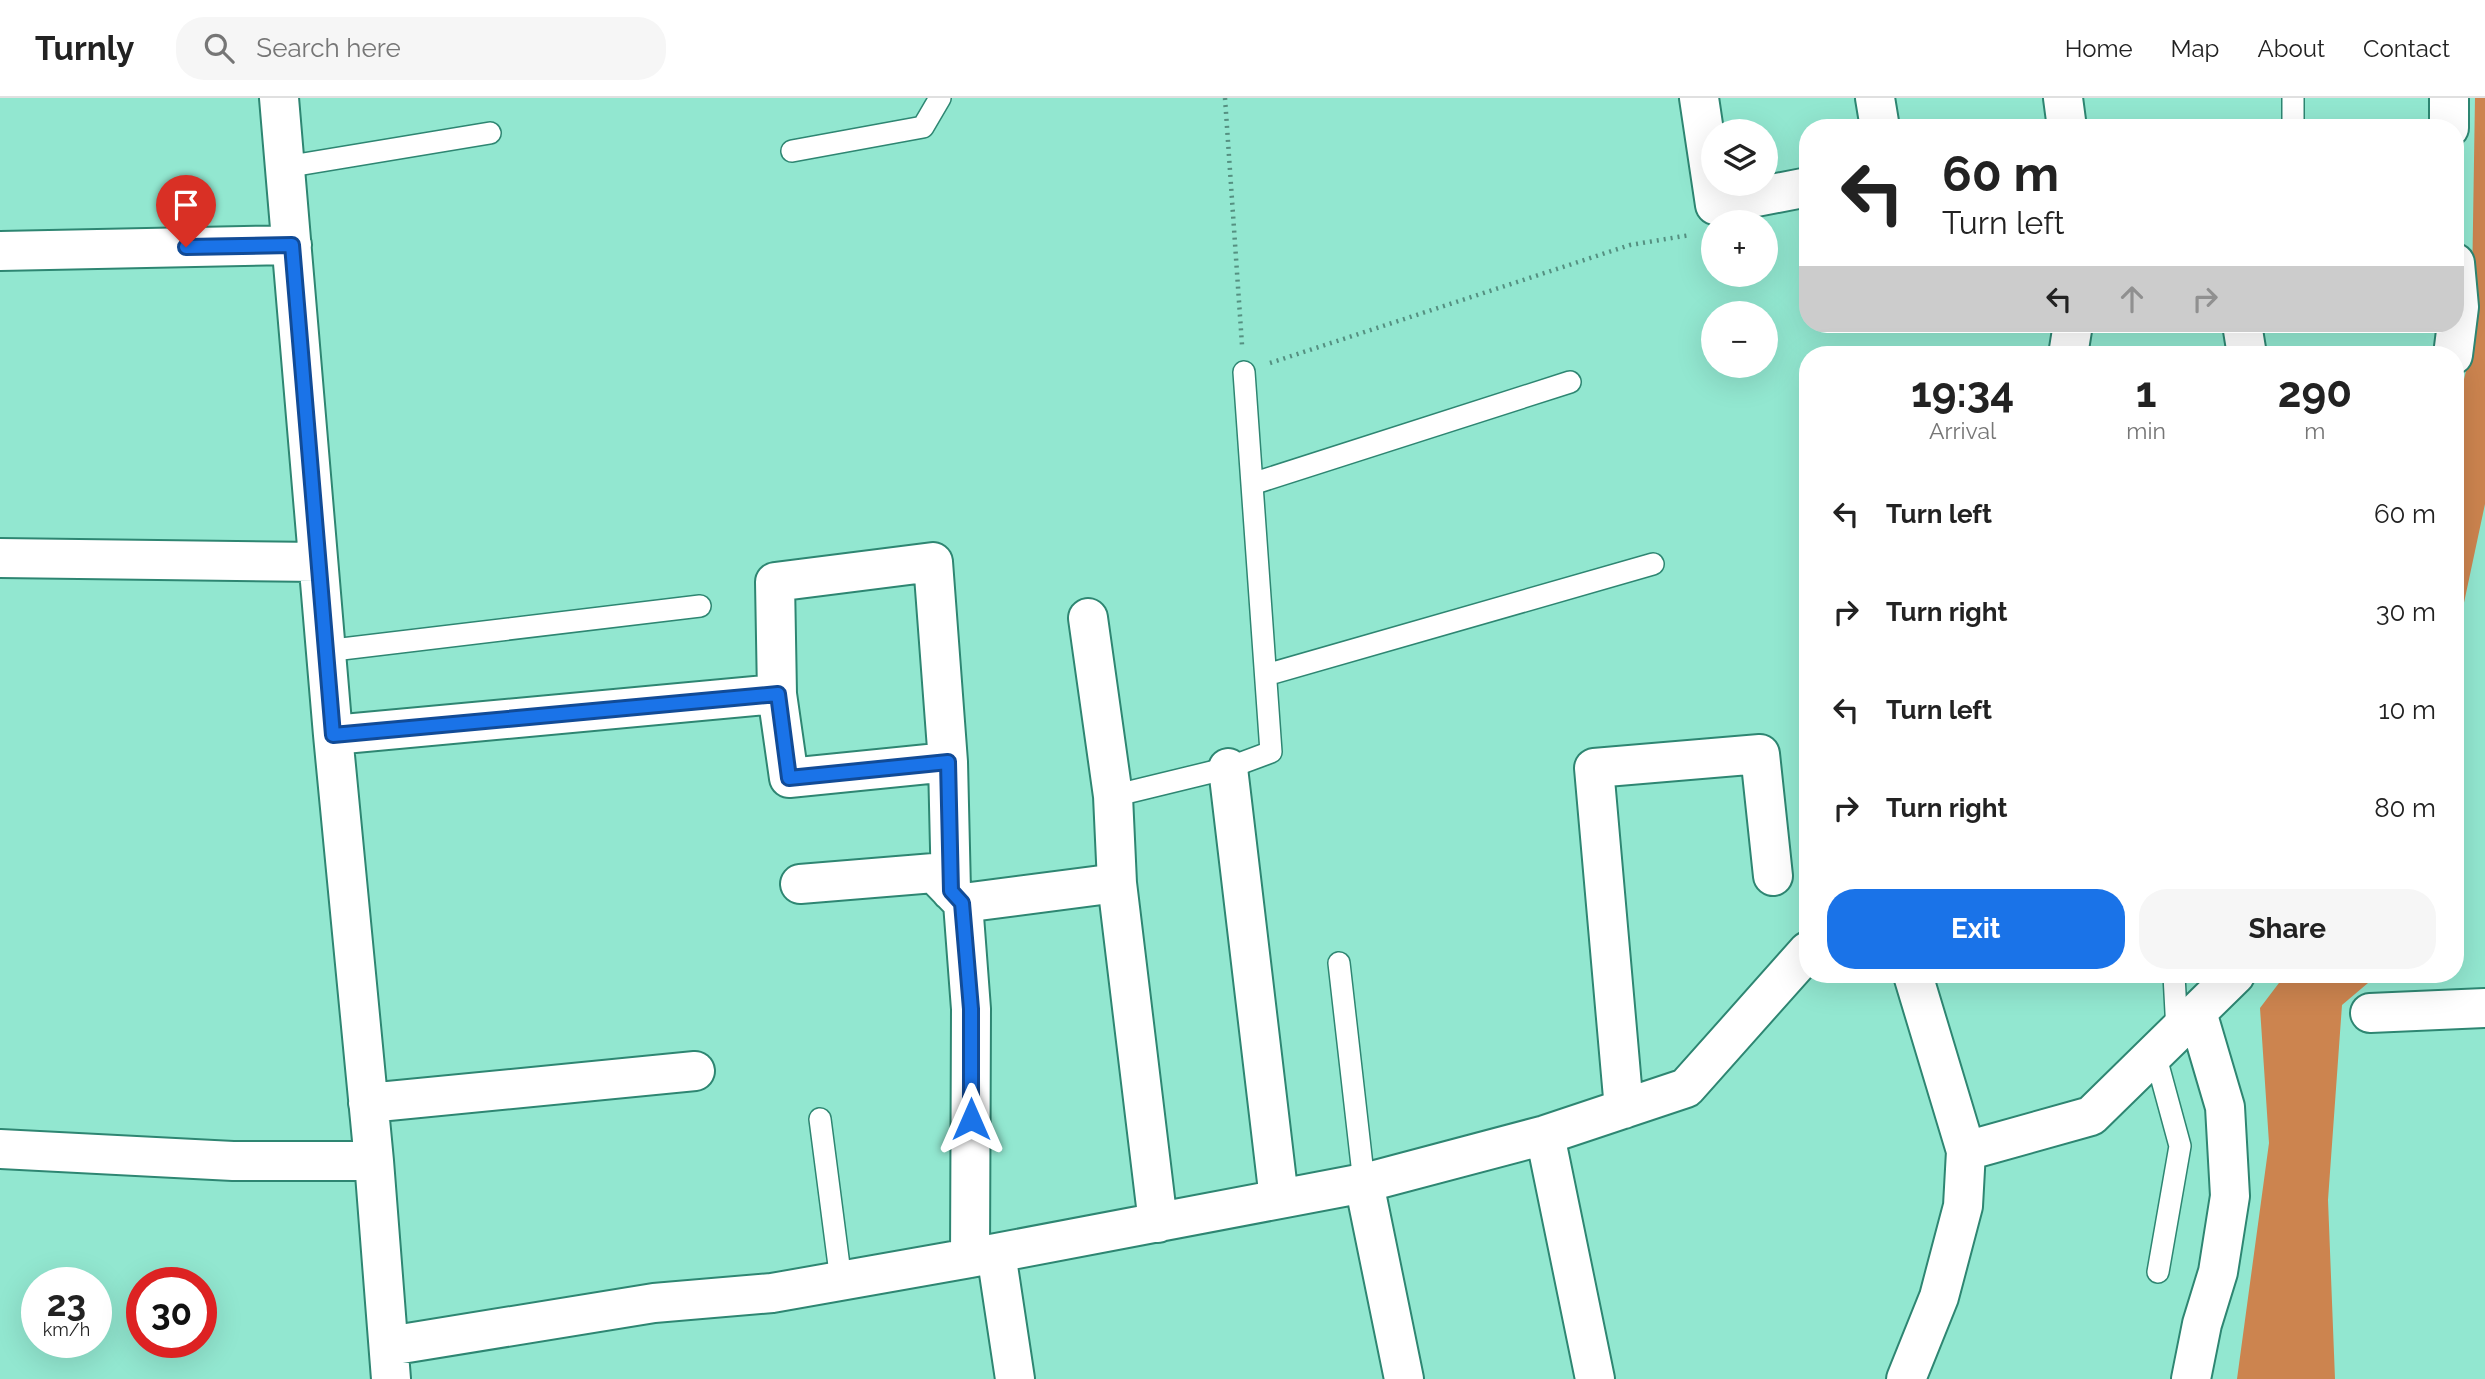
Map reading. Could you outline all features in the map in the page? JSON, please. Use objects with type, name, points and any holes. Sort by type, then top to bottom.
[{"type":"street","points":[[279,98],[390,1363],[654,1303],[772,1293],[1279,1199],[1364,1182],[1545,1135],[1686,1088],[1799,961]]},
{"type":"street","points":[[1699,98],[1715,205],[1799,189]]},
{"type":"street","points":[[1875,98],[1878,119]]},
{"type":"street","points":[[2063,98],[2066,119]]},
{"type":"street","points":[[2449,98],[2449,119]]},
{"type":"street","points":[[0,251],[292,245]]},
{"type":"street","points":[[0,558],[318,562]]},
{"type":"street","points":[[948,762],[789,778],[778,694],[775,582],[933,562],[948,762],[957,897],[971,1009],[983,1255],[1015,1379]]},
{"type":"street","points":[[1088,618],[1113,796],[1117,883],[1157,1223]]},
{"type":"street","points":[[333,735],[778,694]]},
{"type":"street","points":[[1624,1109],[1594,768],[1760,754],[1773,876]]},
{"type":"street","points":[[1228,768],[1279,1199]]},
{"type":"street","points":[[800,884],[934,873],[957,897]]},
{"type":"street","points":[[957,897],[1117,883]]},
{"type":"street","points":[[1906,1379],[1939,1297],[1963,1206],[1965,1151],[1915,983]]},
{"type":"street","points":[[1965,1151],[2091,1116],[2227,983]]},
{"type":"street","points":[[2370,1013],[2485,1009]]},
{"type":"street","points":[[2176,1032],[2225,1108],[2230,1196],[2218,1272],[2202,1324],[2190,1379]]},
{"type":"street","points":[[368,1103],[695,1071]]},
{"type":"street","points":[[1545,1135],[1595,1379]]},
{"type":"street","points":[[0,1149],[233,1161],[374,1161]]},
{"type":"street","points":[[1364,1182],[1404,1379]]},
{"type":"lane","points":[[792,151],[923,128],[940,98]]},
{"type":"lane","points":[[2293,98],[2293,119]]},
{"type":"lane","points":[[285,167],[491,133]]},
{"type":"lane","points":[[1113,796],[1228,768],[1271,752],[1244,372]]},
{"type":"lane","points":[[1252,484],[1570,382]]},
{"type":"lane","points":[[1266,675],[1653,564]]},
{"type":"lane","points":[[326,652],[700,606]]},
{"type":"lane","points":[[1339,963],[1364,1182]]},
{"type":"lane","points":[[2158,1272],[2180,1146],[2174,983]]},
{"type":"lane","points":[[820,1119],[841,1281]]},
{"type":"path","points":[[1225,98],[1244,372],[1629,245],[1703,233],[1715,205]]},
{"type":"shaded area","points":[[2475,98],[2485,98],[2485,504],[2464,603],[2464,379],[2471,350]]},
{"type":"shaded area","points":[[2279,983],[2368,983],[2342,1005],[2328,1200],[2335,1379],[2237,1379],[2269,1143],[2260,1008]]},
{"type":"route","points":[[186,247],[292,245],[333,735],[778,694],[789,778],[948,762],[951,891],[962,903],[971,1009],[971,1119]]}]
